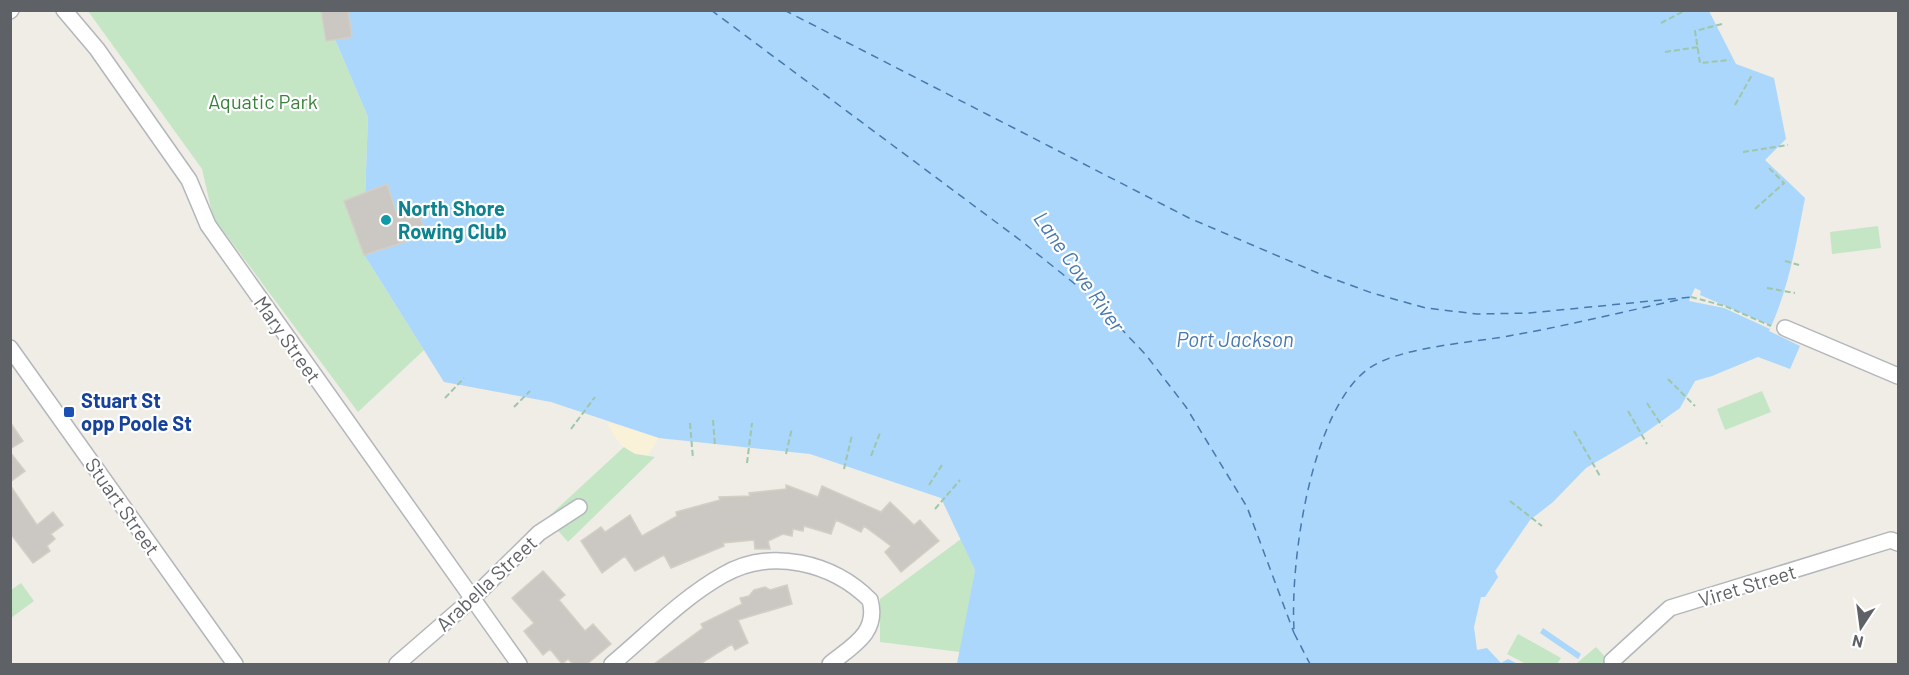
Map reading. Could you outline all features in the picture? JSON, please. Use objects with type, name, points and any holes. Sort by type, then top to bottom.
[{"type":"street","name":"Mary Street","points":[[64,10],[97,49],[189,180],[208,225],[519,664]]},
{"type":"street","points":[[1785,328],[1899,376]]},
{"type":"street","name":"Stuart Street","points":[[10,348],[235,664]]},
{"type":"street","name":"Arabella Street","points":[[397,664],[472,599],[539,533],[579,507]]},
{"type":"street","name":"Viret Street","points":[[1612,661],[1670,608],[1891,540],[1899,543]]},
{"type":"street","points":[[612,664],[725,573],[767,562],[784,561],[821,567],[862,592],[870,600],[873,608],[872,624],[865,634],[830,664]]},
{"type":"path","points":[[1661,23],[1686,10]]},
{"type":"path","points":[[1722,24],[1695,31],[1700,63],[1730,60]]},
{"type":"path","points":[[1665,52],[1698,47]]},
{"type":"path","points":[[1735,105],[1752,75]]},
{"type":"path","points":[[1743,152],[1788,145]]},
{"type":"path","points":[[1755,209],[1784,183],[1768,167]]},
{"type":"path","points":[[1785,261],[1799,264]]},
{"type":"path","points":[[1767,288],[1795,293]]},
{"type":"path","points":[[1691,297],[1725,306],[1775,328],[1785,328]]},
{"type":"path","points":[[446,398],[464,378]]},
{"type":"path","points":[[1668,379],[1695,406]]},
{"type":"path","points":[[514,407],[530,391]]},
{"type":"path","points":[[571,429],[594,397]]},
{"type":"path","points":[[1647,403],[1662,426]]},
{"type":"path","points":[[1628,411],[1647,444]]},
{"type":"path","points":[[713,420],[715,447]]},
{"type":"path","points":[[690,423],[693,459]]},
{"type":"path","points":[[747,463],[752,423]]},
{"type":"path","points":[[786,454],[792,428]]},
{"type":"path","points":[[1574,431],[1600,476]]},
{"type":"path","points":[[871,456],[880,434]]},
{"type":"path","points":[[844,469],[852,435]]},
{"type":"path","points":[[929,485],[942,465]]},
{"type":"path","points":[[935,509],[960,480]]},
{"type":"path","points":[[1510,501],[1542,526]]},
{"type":"green space","name":"Aquatic Park","points":[[88,11],[323,11],[368,117],[363,253],[424,350],[358,412],[213,217],[202,169]]},
{"type":"green space","points":[[1878,226],[1881,248],[1832,254],[1830,232]]},
{"type":"green space","points":[[1762,391],[1771,412],[1725,430],[1717,409]]},
{"type":"green space","points":[[624,447],[635,454],[655,457],[568,542],[547,518]]},
{"type":"green space","points":[[961,539],[975,570],[960,652],[880,642],[880,599]]},
{"type":"green space","points":[[21,583],[34,601],[11,618],[11,590]]},
{"type":"green space","points":[[1518,634],[1561,658],[1557,664],[1526,664],[1507,654]]},
{"type":"green space","points":[[1596,647],[1612,664],[1576,664]]},
{"type":"sand","points":[[607,422],[659,438],[648,455],[640,454],[623,446]]},
{"type":"water","name":"Port Jackson","points":[[323,11],[1709,11],[1736,64],[1774,78],[1786,139],[1765,160],[1805,198],[1787,282],[1769,331],[1800,346],[1790,369],[1758,357],[1695,381],[1680,408],[1642,435],[1586,468],[1553,502],[1530,520],[1495,571],[1498,577],[1485,597],[1481,597],[1474,627],[1477,650],[1487,648],[1501,663],[1508,659],[1518,664],[957,664],[975,570],[941,498],[810,454],[659,438],[551,402],[444,382],[363,253],[368,117]]},
{"type":"water","points":[[1543,628],[1581,654],[1578,659],[1540,633]]},
{"type":"pier","points":[[1695,288],[1701,291],[1700,295],[1772,326],[1770,329],[1724,308],[1689,301]]},
{"type":"building","points":[[321,10],[348,10],[352,37],[326,41]]},
{"type":"building","name":"North Shore Rowing Club","points":[[387,184],[397,214],[417,207],[423,226],[403,234],[405,242],[364,255],[344,201]]},
{"type":"building","points":[[10,422],[23,441],[10,449]]},
{"type":"building","points":[[10,452],[25,471],[10,482]]},
{"type":"building","points":[[10,485],[37,525],[53,512],[63,525],[51,534],[55,539],[47,546],[50,551],[33,563],[10,533]]},
{"type":"building","points":[[786,485],[818,497],[822,486],[881,512],[890,502],[914,525],[920,520],[939,541],[901,572],[885,552],[891,546],[864,526],[861,532],[836,520],[831,534],[804,526],[803,531],[793,529],[792,536],[783,534],[768,541],[770,549],[755,549],[754,540],[723,543],[724,546],[671,568],[664,555],[635,571],[625,556],[602,573],[581,541],[601,527],[605,532],[630,515],[642,536],[677,516],[676,512],[720,500],[719,497],[750,496],[749,493],[786,489]]},
{"type":"building","points":[[543,571],[565,595],[559,600],[585,631],[593,624],[611,644],[587,664],[573,664],[568,659],[562,664],[550,649],[543,655],[524,631],[534,623],[512,598]]},
{"type":"building","points":[[787,585],[792,604],[738,620],[748,643],[735,650],[732,644],[700,664],[654,664],[703,628],[701,624],[742,604],[740,598],[749,596],[754,590],[765,587],[770,590]]},
{"type":"ferry route","points":[[711,10],[1020,240],[1090,296],[1146,355],[1186,407],[1247,507],[1294,633]]},
{"type":"ferry route","points":[[784,10],[1189,218],[1320,274],[1372,293],[1426,308],[1477,314],[1529,313],[1691,297]]},
{"type":"ferry route","points":[[1294,629],[1296,566],[1301,528],[1318,452],[1332,418],[1348,389],[1368,369],[1382,361],[1418,350],[1535,331],[1683,299]]},
{"type":"ferry route","points":[[1294,633],[1310,664]]},
{"type":"place","name":"North Shore Rowing Club","points":[[386,220]]},
{"type":"place","name":"Stuart St opp Poole St","points":[[69,412]]},
{"type":"water label","name":"Lane Cove River","points":[[1080,271]]}]
